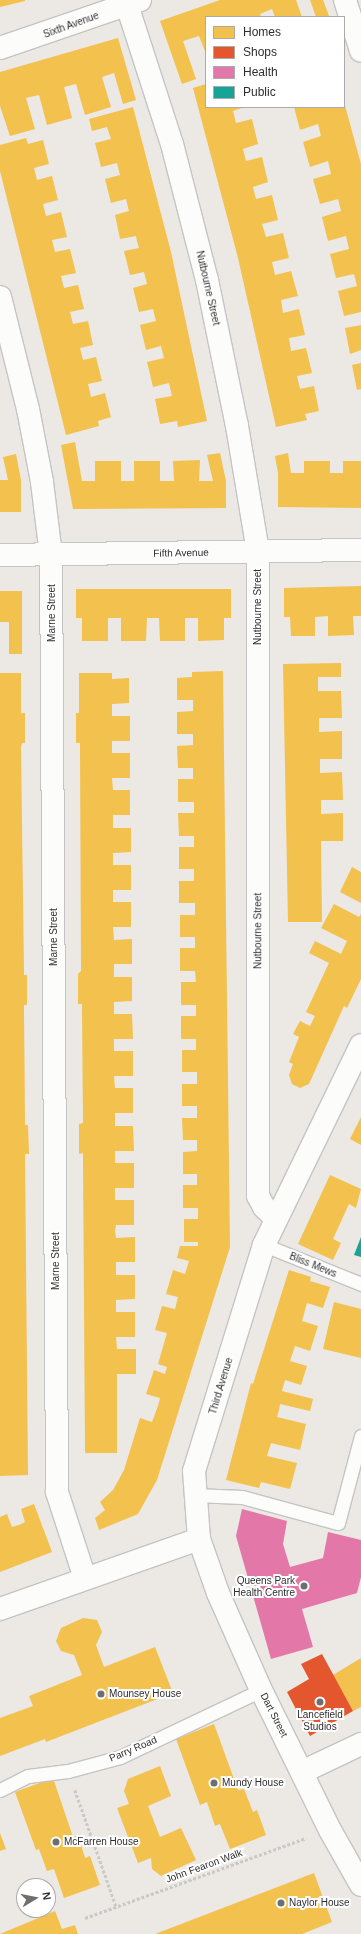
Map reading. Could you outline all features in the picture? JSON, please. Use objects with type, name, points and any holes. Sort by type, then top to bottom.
[{"type":"street","points":[[345,0],[361,51]]},
{"type":"street","name":"Sixth Avenue","points":[[0,48],[134,3]]},
{"type":"street","name":"Nutbourne Street","points":[[134,3],[207,280],[237,426],[258,552],[258,1196],[264,1207],[276,1219]]},
{"type":"street","name":"Marne Street","points":[[0,296],[28,409],[42,482],[51,555],[57,1492],[85,1578]]},
{"type":"street","name":"Fifth Avenue","points":[[0,555],[361,550]]},
{"type":"street","name":"Third Avenue","points":[[199,1539],[194,1495],[194,1471],[264,1245],[361,1045]]},
{"type":"street","points":[[0,1609],[199,1539]]},
{"type":"street","name":"Dart Street","points":[[199,1539],[218,1593],[261,1690],[330,1830],[361,1885]]},
{"type":"street","points":[[302,1772],[361,1744]]},
{"type":"lane","name":"Bliss Mews","points":[[264,1245],[361,1284]]},
{"type":"lane","points":[[194,1495],[242,1497],[338,1523],[361,1436]]},
{"type":"lane","name":"Parry Road","points":[[0,1790],[28,1776],[68,1771],[120,1757],[261,1690]]},
{"type":"path","points":[[68,1771],[116,1906]]},
{"type":"path","name":"John Fearon Walk","points":[[85,1918],[330,1830]]},
{"type":"building: Homes","points":[[0,0],[25,0],[25,1],[0,7]]},
{"type":"building: Homes","points":[[220,0],[296,0],[302,16],[275,16],[272,9],[260,14],[261,16],[205,16],[205,51],[199,36],[183,41],[196,79],[182,84],[160,21]]},
{"type":"building: Homes","points":[[310,0],[323,0],[329,16],[316,16]]},
{"type":"building: Homes","points":[[118,38],[136,100],[123,104],[114,73],[102,77],[111,107],[85,115],[76,84],[64,87],[72,118],[47,125],[39,95],[26,98],[35,129],[10,136],[0,106],[0,72]]},
{"type":"building: Homes","points":[[205,84],[205,108],[242,108],[233,111],[236,123],[252,119],[258,144],[243,149],[246,161],[262,157],[268,182],[253,187],[256,199],[272,195],[278,220],[262,224],[266,237],[283,233],[289,258],[272,262],[275,275],[291,271],[298,296],[281,300],[283,313],[299,309],[305,335],[289,338],[291,351],[306,348],[312,373],[297,376],[300,389],[314,386],[319,411],[305,414],[307,420],[276,427],[238,258],[193,88]]},
{"type":"building: Homes","points":[[345,106],[361,164],[361,312],[344,316],[338,291],[357,286],[354,274],[336,278],[330,254],[349,249],[346,236],[328,241],[322,217],[341,211],[338,199],[320,204],[313,179],[331,174],[328,161],[310,167],[303,142],[321,136],[318,124],[300,130],[294,108],[345,108]]},
{"type":"building: Homes","points":[[133,107],[171,252],[207,421],[178,427],[177,421],[160,424],[155,399],[172,396],[169,383],[153,387],[147,362],[164,358],[161,346],[146,350],[140,325],[156,321],[153,309],[139,312],[133,288],[147,284],[144,272],[130,275],[124,251],[139,248],[136,236],[120,239],[115,215],[129,211],[126,199],[111,203],[105,179],[120,175],[117,163],[101,167],[95,143],[111,139],[107,127],[92,131],[89,119]]},
{"type":"building: Homes","points":[[26,138],[28,144],[43,140],[49,164],[34,168],[37,180],[52,176],[58,200],[43,204],[46,216],[61,212],[67,237],[52,240],[55,252],[70,249],[76,273],[61,276],[64,288],[78,285],[84,309],[70,312],[73,324],[88,321],[93,345],[80,348],[83,360],[96,357],[102,381],[88,384],[91,397],[105,393],[111,417],[98,421],[99,426],[66,435],[0,171],[0,145]]},
{"type":"building: Homes","points":[[361,325],[361,350],[350,354],[345,328]]},
{"type":"building: Homes","points":[[361,363],[361,389],[357,390],[352,365]]},
{"type":"building: Homes","points":[[75,442],[82,481],[95,481],[95,461],[121,461],[121,481],[134,481],[134,461],[160,461],[160,481],[174,481],[173,461],[200,460],[199,481],[213,481],[207,455],[220,453],[226,481],[226,508],[73,509],[61,445]]},
{"type":"building: Homes","points":[[288,453],[291,473],[304,473],[304,461],[330,461],[330,473],[343,473],[343,461],[361,461],[361,508],[278,507],[278,473],[275,456]]},
{"type":"building: Homes","points":[[16,454],[21,480],[21,512],[0,512],[0,480],[8,480],[3,457]]},
{"type":"building: Homes","points":[[361,586],[361,616],[353,616],[354,635],[328,636],[328,616],[315,617],[315,636],[291,636],[290,617],[284,617],[284,588]]},
{"type":"building: Homes","points":[[76,589],[231,589],[231,618],[224,618],[224,640],[198,641],[198,618],[185,618],[185,641],[160,641],[159,618],[147,618],[146,641],[121,641],[121,618],[108,618],[108,641],[82,641],[82,618],[76,618]]},
{"type":"building: Homes","points":[[0,591],[22,591],[22,654],[9,654],[9,622],[0,622]]},
{"type":"building: Homes","points":[[341,663],[341,677],[318,677],[318,691],[341,691],[342,718],[319,718],[319,732],[342,731],[342,759],[320,759],[320,773],[342,772],[343,800],[321,800],[321,814],[343,813],[343,841],[321,841],[322,922],[288,922],[283,664]]},
{"type":"building: Homes","points":[[223,671],[230,1247],[157,1480],[138,1514],[99,1530],[95,1518],[105,1510],[100,1502],[113,1490],[124,1470],[140,1418],[152,1422],[158,1406],[160,1398],[146,1394],[154,1370],[165,1374],[167,1367],[158,1364],[167,1333],[155,1330],[162,1306],[175,1309],[178,1297],[166,1294],[173,1270],[185,1274],[189,1261],[177,1258],[180,1246],[198,1246],[198,1242],[184,1242],[184,1219],[198,1219],[198,1208],[183,1208],[183,1185],[197,1185],[197,1174],[183,1174],[183,1152],[197,1151],[197,1140],[183,1140],[182,1118],[197,1118],[197,1106],[182,1106],[182,1084],[197,1084],[197,1072],[182,1072],[182,1050],[196,1050],[196,1039],[181,1039],[181,1016],[196,1016],[196,1005],[181,1005],[181,982],[196,982],[195,971],[180,971],[180,948],[195,948],[195,937],[180,937],[180,915],[195,915],[195,903],[179,903],[179,881],[194,881],[194,869],[179,869],[179,847],[194,847],[194,836],[179,836],[178,813],[194,813],[194,802],[178,802],[178,779],[193,779],[193,768],[178,768],[177,746],[193,745],[193,734],[177,734],[177,712],[193,711],[193,700],[177,700],[177,678],[192,677],[192,672]]},
{"type":"building: Homes","points":[[0,673],[21,673],[21,713],[25,713],[25,743],[22,743],[21,747],[24,975],[27,975],[27,1005],[24,1005],[25,1125],[28,1125],[29,1154],[25,1154],[28,1475],[0,1476]]},
{"type":"building: Homes","points":[[79,673],[112,673],[112,679],[129,678],[129,703],[112,704],[112,716],[130,716],[130,741],[112,741],[112,753],[130,753],[130,778],[112,778],[113,790],[130,790],[130,815],[113,815],[113,828],[131,828],[131,852],[113,853],[113,865],[131,865],[131,890],[113,890],[113,902],[131,902],[131,927],[113,927],[114,940],[132,939],[132,964],[114,964],[114,977],[132,977],[132,1001],[114,1002],[114,1014],[132,1014],[133,1039],[114,1039],[114,1051],[133,1051],[133,1076],[114,1076],[115,1088],[133,1088],[133,1113],[115,1113],[115,1126],[133,1126],[134,1151],[115,1151],[115,1163],[134,1163],[134,1188],[115,1188],[115,1200],[134,1200],[134,1225],[116,1225],[115,1231],[116,1238],[135,1237],[135,1262],[116,1262],[116,1275],[135,1275],[135,1299],[116,1300],[116,1312],[135,1312],[135,1337],[116,1337],[117,1349],[136,1349],[136,1374],[117,1374],[117,1453],[85,1453],[83,1153],[79,1154],[79,1124],[83,1123],[82,1004],[78,1004],[78,974],[81,971],[80,743],[76,743],[76,713],[79,713]]},
{"type":"building: Homes","points":[[352,867],[361,872],[361,903],[340,892]]},
{"type":"building: Homes","points":[[334,904],[359,917],[361,914],[361,979],[347,1008],[344,1006],[309,1084],[300,1088],[292,1084],[289,1075],[293,1064],[289,1062],[299,1037],[293,1034],[300,1021],[310,1026],[315,1016],[306,1012],[329,963],[309,953],[315,941],[341,954],[347,941],[321,928]]},
{"type":"building: Homes","points":[[361,1117],[361,1145],[350,1139]]},
{"type":"building: Homes","points":[[330,1175],[361,1189],[356,1208],[349,1204],[333,1239],[341,1243],[333,1260],[298,1244]]},
{"type":"building: Homes","points":[[289,1270],[311,1277],[310,1281],[330,1287],[323,1308],[307,1303],[302,1321],[318,1326],[310,1351],[295,1346],[290,1361],[307,1366],[301,1385],[285,1380],[282,1391],[313,1399],[310,1411],[280,1404],[277,1417],[306,1424],[300,1450],[271,1443],[267,1456],[297,1463],[290,1489],[261,1482],[259,1488],[226,1480],[251,1383],[253,1384]]},
{"type":"building: Homes","points":[[334,1302],[361,1309],[361,1358],[323,1349]]},
{"type":"building: Homes","points":[[34,1504],[52,1552],[0,1572],[0,1517],[7,1514],[12,1527],[19,1525],[25,1522],[21,1509]]},
{"type":"building: Homes","name":"Mounsey House","points":[[83,1618],[97,1620],[102,1632],[96,1645],[104,1667],[155,1647],[173,1693],[46,1742],[45,1739],[0,1756],[0,1718],[33,1706],[29,1696],[82,1675],[74,1655],[61,1651],[56,1641],[61,1628]]},
{"type":"building: Homes","points":[[361,1658],[361,1707],[353,1711],[333,1675]]},
{"type":"building: Homes","name":"Mundy House","points":[[214,1724],[238,1790],[244,1789],[253,1812],[257,1810],[266,1835],[230,1849],[220,1824],[215,1826],[207,1802],[200,1805],[176,1739]]},
{"type":"building: Homes","points":[[160,1766],[171,1796],[148,1806],[160,1837],[181,1828],[196,1860],[161,1876],[152,1869],[151,1858],[138,1863],[117,1808],[129,1804],[124,1791],[128,1779]]},
{"type":"building: Homes","name":"McFarren House","points":[[53,1778],[73,1837],[78,1835],[85,1858],[90,1856],[100,1885],[64,1898],[54,1869],[47,1871],[39,1849],[36,1850],[15,1792]]},
{"type":"building: Homes","points":[[0,1833],[6,1849],[0,1851]]},
{"type":"building: Homes","name":"Naylor House","points":[[314,1873],[332,1922],[302,1934],[155,1934]]},
{"type":"building: Homes","points":[[56,1914],[62,1929],[75,1925],[78,1934],[0,1934],[38,1918],[56,1918]]},
{"type":"building: Shops","name":"Lancefield Studios","points":[[322,1654],[353,1711],[310,1736],[287,1692],[309,1679],[301,1664]]},
{"type":"building: Health","name":"Queens Park Health Centre","points":[[242,1509],[287,1521],[283,1544],[290,1567],[323,1558],[328,1532],[361,1540],[361,1577],[357,1593],[302,1609],[313,1647],[271,1659],[236,1536]]},
{"type":"building: Public","points":[[361,1237],[361,1257],[354,1255]]},
{"type":"place","name":"Queens Park Health Centre","points":[[304,1586]]},
{"type":"place","name":"Mounsey House","points":[[101,1694]]},
{"type":"place","name":"Lancefield Studios","points":[[320,1702]]},
{"type":"place","name":"Mundy House","points":[[214,1783]]},
{"type":"place","name":"McFarren House","points":[[56,1842]]},
{"type":"place","name":"Naylor House","points":[[281,1903]]}]
